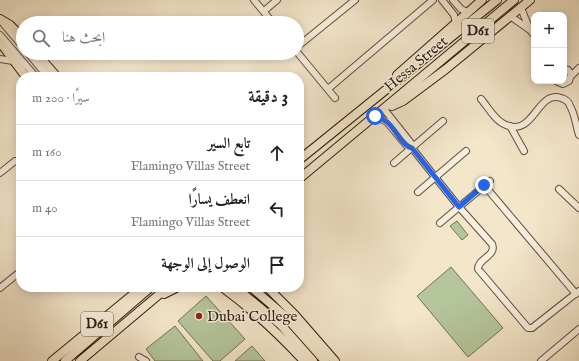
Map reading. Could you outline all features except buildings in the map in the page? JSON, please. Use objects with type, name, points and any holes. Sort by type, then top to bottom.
[{"type":"main road","points":[[378,96],[384,87],[482,0]]},
{"type":"main road","name":"Hessa Street","points":[[304,156],[497,0]]},
{"type":"main road","name":"Hessa Street","points":[[304,175],[514,0]]},
{"type":"main road","points":[[386,108],[403,101],[446,69],[530,0]]},
{"type":"main road","points":[[0,19],[16,31]]},
{"type":"main road","points":[[0,43],[22,72]]},
{"type":"main road","points":[[42,60],[53,72]]},
{"type":"main road","points":[[111,312],[128,292]]},
{"type":"main road","name":"D61","points":[[52,361],[136,292]]},
{"type":"main road","points":[[65,361],[145,292]]},
{"type":"main road","name":"D61","points":[[80,361],[162,292]]},
{"type":"main road","points":[[159,295],[170,292]]},
{"type":"main road","points":[[228,292],[266,322],[304,361]]},
{"type":"main road","points":[[241,292],[281,325],[313,361]]},
{"type":"main road","points":[[256,292],[286,317],[325,361]]},
{"type":"main road","points":[[272,292],[335,361]]},
{"type":"street","points":[[254,0],[267,16]]},
{"type":"street","points":[[264,12],[277,0]]},
{"type":"street","points":[[304,41],[355,0]]},
{"type":"street","points":[[328,89],[433,0]]},
{"type":"street","points":[[442,0],[454,15],[456,23]]},
{"type":"street","points":[[453,0],[461,9],[467,12]]},
{"type":"street","points":[[521,8],[531,30]]},
{"type":"street","points":[[510,16],[531,31]]},
{"type":"street","points":[[0,19],[16,38]]},
{"type":"street","points":[[0,35],[16,54]]},
{"type":"street","points":[[0,43],[0,51]]},
{"type":"street","points":[[0,59],[13,60]]},
{"type":"street","points":[[21,60],[32,72]]},
{"type":"street","points":[[34,60],[44,72]]},
{"type":"street","points":[[304,60],[335,98]]},
{"type":"street","points":[[567,82],[570,81],[567,70],[578,68]]},
{"type":"street","points":[[561,98],[563,84]]},
{"type":"street","points":[[481,98],[499,120],[510,126],[518,126],[526,123],[548,100],[552,98],[561,98],[571,106],[578,126],[579,135]]},
{"type":"street","points":[[386,108],[393,125]]},
{"type":"street","points":[[375,116],[393,125],[411,143],[412,148],[459,207],[493,246],[492,252],[479,264],[478,269],[528,328],[532,328],[577,293],[484,185]]},
{"type":"street","points":[[394,164],[443,121]]},
{"type":"street","points":[[510,126],[524,151]]},
{"type":"street","points":[[418,192],[466,151]]},
{"type":"street","points":[[0,173],[16,161]]},
{"type":"street","points":[[440,223],[490,181]]},
{"type":"street","points":[[559,189],[579,206]]},
{"type":"street","points":[[0,288],[16,274]]},
{"type":"street","points":[[541,361],[579,329]]},
{"type":"street","points":[[139,357],[146,361]]},
{"type":"green space","points":[[457,221],[468,235],[462,240],[450,226]]},
{"type":"green space","points":[[451,267],[503,328],[468,357],[417,296]]},
{"type":"green space","points":[[206,296],[245,339],[220,361],[213,361],[178,321]]},
{"type":"green space","points":[[175,326],[203,361],[155,361],[146,349]]},
{"type":"green space","points":[[252,346],[265,361],[235,361]]},
{"type":"place","name":"Dubai College","points":[[199,316]]},
{"type":"route","points":[[375,116],[392,126],[406,146],[408,148],[412,148],[459,207],[484,185]]}]
